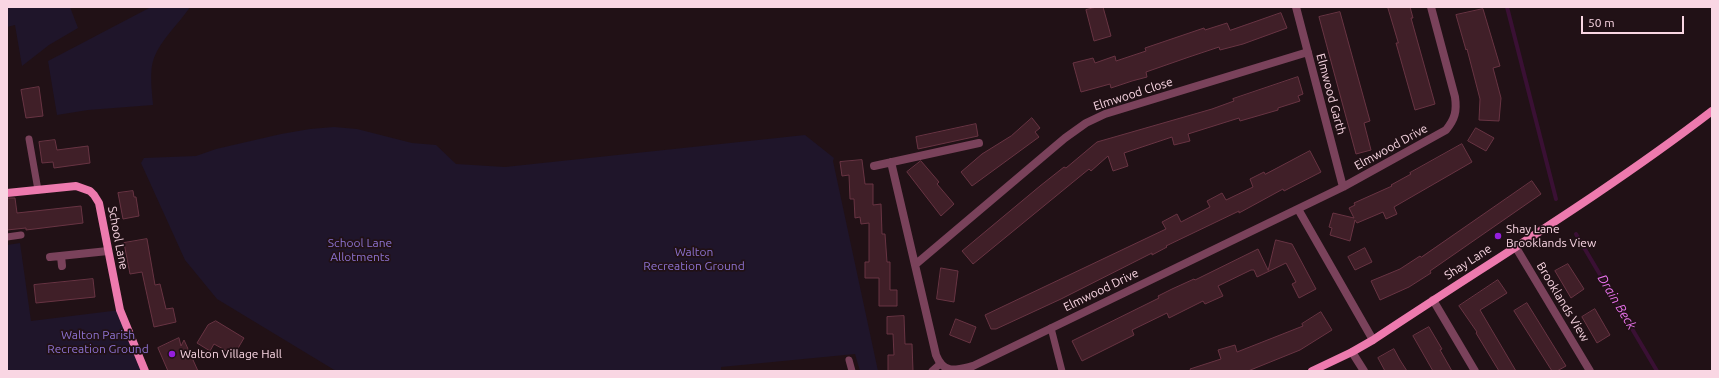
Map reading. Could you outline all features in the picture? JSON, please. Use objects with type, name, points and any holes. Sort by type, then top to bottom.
[{"type":"main road","name":"Shay Lane","points":[[1312,371],[1373,340],[1515,246],[1592,198],[1668,145],[1712,111]]},
{"type":"main road","name":"School Lane","points":[[7,193],[76,186],[90,191],[94,195],[99,203],[120,310],[145,371]]},
{"type":"street","name":"Elmwood Garth","points":[[1296,7],[1343,187]]},
{"type":"street","name":"Elmwood Drive","points":[[940,364],[943,367],[954,370],[973,366],[1343,187],[1446,130],[1453,121],[1456,110],[1455,97],[1431,7]]},
{"type":"street","name":"Elmwood Close","points":[[916,264],[1065,138],[1086,123],[1105,114],[1308,52]]},
{"type":"street","points":[[874,166],[979,143]]},
{"type":"street","points":[[891,162],[936,355],[940,364]]},
{"type":"street","points":[[1298,209],[1373,340]]},
{"type":"street","name":"Brooklands View","points":[[1515,246],[1590,371]]},
{"type":"street","points":[[50,257],[108,251]]},
{"type":"street","points":[[61,256],[62,266]]},
{"type":"street","points":[[1433,300],[1475,371]]},
{"type":"street","points":[[1352,352],[1364,371]]},
{"type":"lane","points":[[29,139],[38,190]]},
{"type":"lane","points":[[7,237],[21,235]]},
{"type":"lane","points":[[1051,328],[1062,371]]},
{"type":"lane","points":[[849,360],[852,371]]},
{"type":"lane","points":[[932,371],[940,364]]},
{"type":"green space","points":[[7,7],[70,7],[78,28],[49,45],[22,66],[15,25],[7,27]]},
{"type":"green space","points":[[151,7],[190,7],[161,44],[152,63],[151,75],[153,105],[88,110],[57,115],[48,61]]},
{"type":"green space","points":[[334,127],[357,129],[412,143],[436,145],[456,164],[505,167],[805,135],[834,158],[833,161],[878,371],[860,371],[855,354],[721,367],[721,371],[336,371],[217,299],[185,260],[141,163],[144,158],[196,156],[216,149],[281,134]]},
{"type":"green space","name":"Walton Parish Recreation Ground","points":[[20,243],[31,321],[120,310],[145,371],[7,371],[7,245]]},
{"type":"building","points":[[1103,7],[1111,36],[1094,41],[1086,10]]},
{"type":"building","points":[[1388,7],[1410,7],[1413,18],[1411,18],[1435,104],[1415,110],[1396,43],[1398,43]]},
{"type":"building","points":[[1483,9],[1500,66],[1493,68],[1501,98],[1499,121],[1479,120],[1480,99],[1467,49],[1466,50],[1456,15]]},
{"type":"building","points":[[1340,12],[1370,121],[1364,123],[1371,150],[1356,154],[1319,17]]},
{"type":"building","points":[[1281,13],[1287,28],[1243,44],[1220,50],[1219,47],[1146,72],[1147,77],[1111,88],[1110,84],[1081,92],[1073,63],[1093,58],[1095,63],[1115,56],[1116,61],[1146,51],[1145,48],[1204,28],[1205,30],[1227,23],[1230,30]]},
{"type":"building","points":[[1298,77],[1303,94],[1298,96],[1300,101],[1278,108],[1278,110],[1240,121],[1239,118],[1188,134],[1190,141],[1174,145],[1172,137],[1124,153],[1128,166],[1113,171],[1108,156],[1091,171],[1089,169],[973,264],[962,251],[1040,186],[1064,167],[1066,168],[1097,142],[1212,109],[1234,101],[1233,99]]},
{"type":"building","points":[[39,87],[43,116],[26,118],[21,90]]},
{"type":"building","points":[[1032,118],[1040,128],[1035,132],[1039,137],[972,186],[961,172],[982,154],[1011,136]]},
{"type":"building","points":[[976,124],[978,136],[918,149],[916,137]]},
{"type":"building","points":[[1476,128],[1494,138],[1486,151],[1468,141]]},
{"type":"building","points":[[55,140],[57,150],[88,146],[90,163],[54,168],[53,162],[42,163],[39,142]]},
{"type":"building","points":[[1462,144],[1472,162],[1394,207],[1397,214],[1386,219],[1383,212],[1357,223],[1355,220],[1350,241],[1330,235],[1332,228],[1329,227],[1333,213],[1354,218],[1349,208],[1355,205],[1354,203],[1392,186],[1391,185],[1411,174],[1410,173]]},
{"type":"building","points":[[1310,151],[1321,172],[1284,191],[1283,189],[1239,213],[1239,211],[1166,246],[1167,247],[1152,255],[1152,253],[1061,299],[996,329],[991,329],[985,315],[1166,229],[1162,222],[1177,214],[1181,222],[1210,207],[1207,201],[1222,193],[1226,200],[1253,187],[1250,179],[1264,172],[1265,174]]},
{"type":"building","points":[[862,160],[865,184],[873,184],[873,205],[881,204],[882,234],[885,234],[887,262],[890,262],[890,290],[897,290],[897,306],[879,306],[879,278],[865,278],[865,262],[869,262],[869,223],[861,224],[860,217],[855,218],[854,199],[850,199],[849,175],[842,176],[840,162]]},
{"type":"building","points":[[921,161],[939,182],[937,184],[954,204],[941,216],[907,172]]},
{"type":"building","points":[[1532,181],[1541,194],[1430,271],[1431,273],[1409,287],[1380,300],[1371,281],[1400,269],[1420,256],[1421,257]]},
{"type":"building","points":[[133,191],[134,197],[136,197],[139,216],[123,219],[118,193]]},
{"type":"building","points":[[7,198],[15,198],[17,213],[81,206],[83,223],[26,230],[26,228],[7,230]]},
{"type":"building","points":[[147,239],[155,285],[160,284],[166,309],[173,308],[176,322],[154,327],[142,272],[130,274],[124,243]]},
{"type":"building","points":[[1276,240],[1292,244],[1316,289],[1299,298],[1292,284],[1296,282],[1286,263],[1257,277],[1254,270],[1251,270],[1218,286],[1223,296],[1205,304],[1203,301],[1169,318],[1167,313],[1132,330],[1134,335],[1082,361],[1072,341],[1159,298],[1158,296],[1172,289],[1194,279],[1195,280],[1258,249],[1268,270]]},
{"type":"building","points":[[1365,248],[1372,262],[1355,270],[1348,257]]},
{"type":"building","points":[[1568,264],[1584,289],[1571,298],[1555,271]]},
{"type":"building","points":[[941,268],[958,271],[954,302],[937,299]]},
{"type":"building","points":[[93,279],[95,297],[36,303],[34,285]]},
{"type":"building","points":[[1498,280],[1507,293],[1480,310],[1516,371],[1499,371],[1476,333],[1477,332],[1459,306]]},
{"type":"building","points":[[1527,303],[1566,366],[1557,371],[1552,371],[1514,311]]},
{"type":"building","points":[[1595,309],[1610,335],[1597,343],[1582,317]]},
{"type":"building","points":[[1321,312],[1332,330],[1300,350],[1248,371],[1191,371],[1190,369],[1221,359],[1218,350],[1235,345],[1237,352],[1303,326],[1302,324]]},
{"type":"building","points":[[904,316],[905,344],[912,344],[913,371],[888,371],[888,355],[894,355],[893,334],[887,334],[887,317]]},
{"type":"building","points":[[956,319],[976,327],[970,343],[950,335]]},
{"type":"building","points":[[216,321],[244,338],[234,355],[214,344],[210,351],[197,343],[208,325]]},
{"type":"building","points":[[1429,327],[1442,349],[1440,350],[1452,371],[1433,371],[1413,336]]},
{"type":"building","name":"Walton Village Hall","points":[[179,338],[181,346],[184,340],[198,371],[168,371],[158,348]]},
{"type":"building","points":[[1394,349],[1407,371],[1385,371],[1378,358]]},
{"type":"waterway","points":[[1507,7],[1556,199]]},
{"type":"waterway","name":"Drain Beck","points":[[1576,234],[1657,371]]},
{"type":"place","name":"Shay Lane Brooklands View","points":[[1498,236]]},
{"type":"place","name":"Walton Village Hall","points":[[172,354]]},
{"type":"park label","name":"School Lane Allotments","points":[[360,250]]},
{"type":"park label","name":"Walton Recreation Ground","points":[[694,259]]}]
